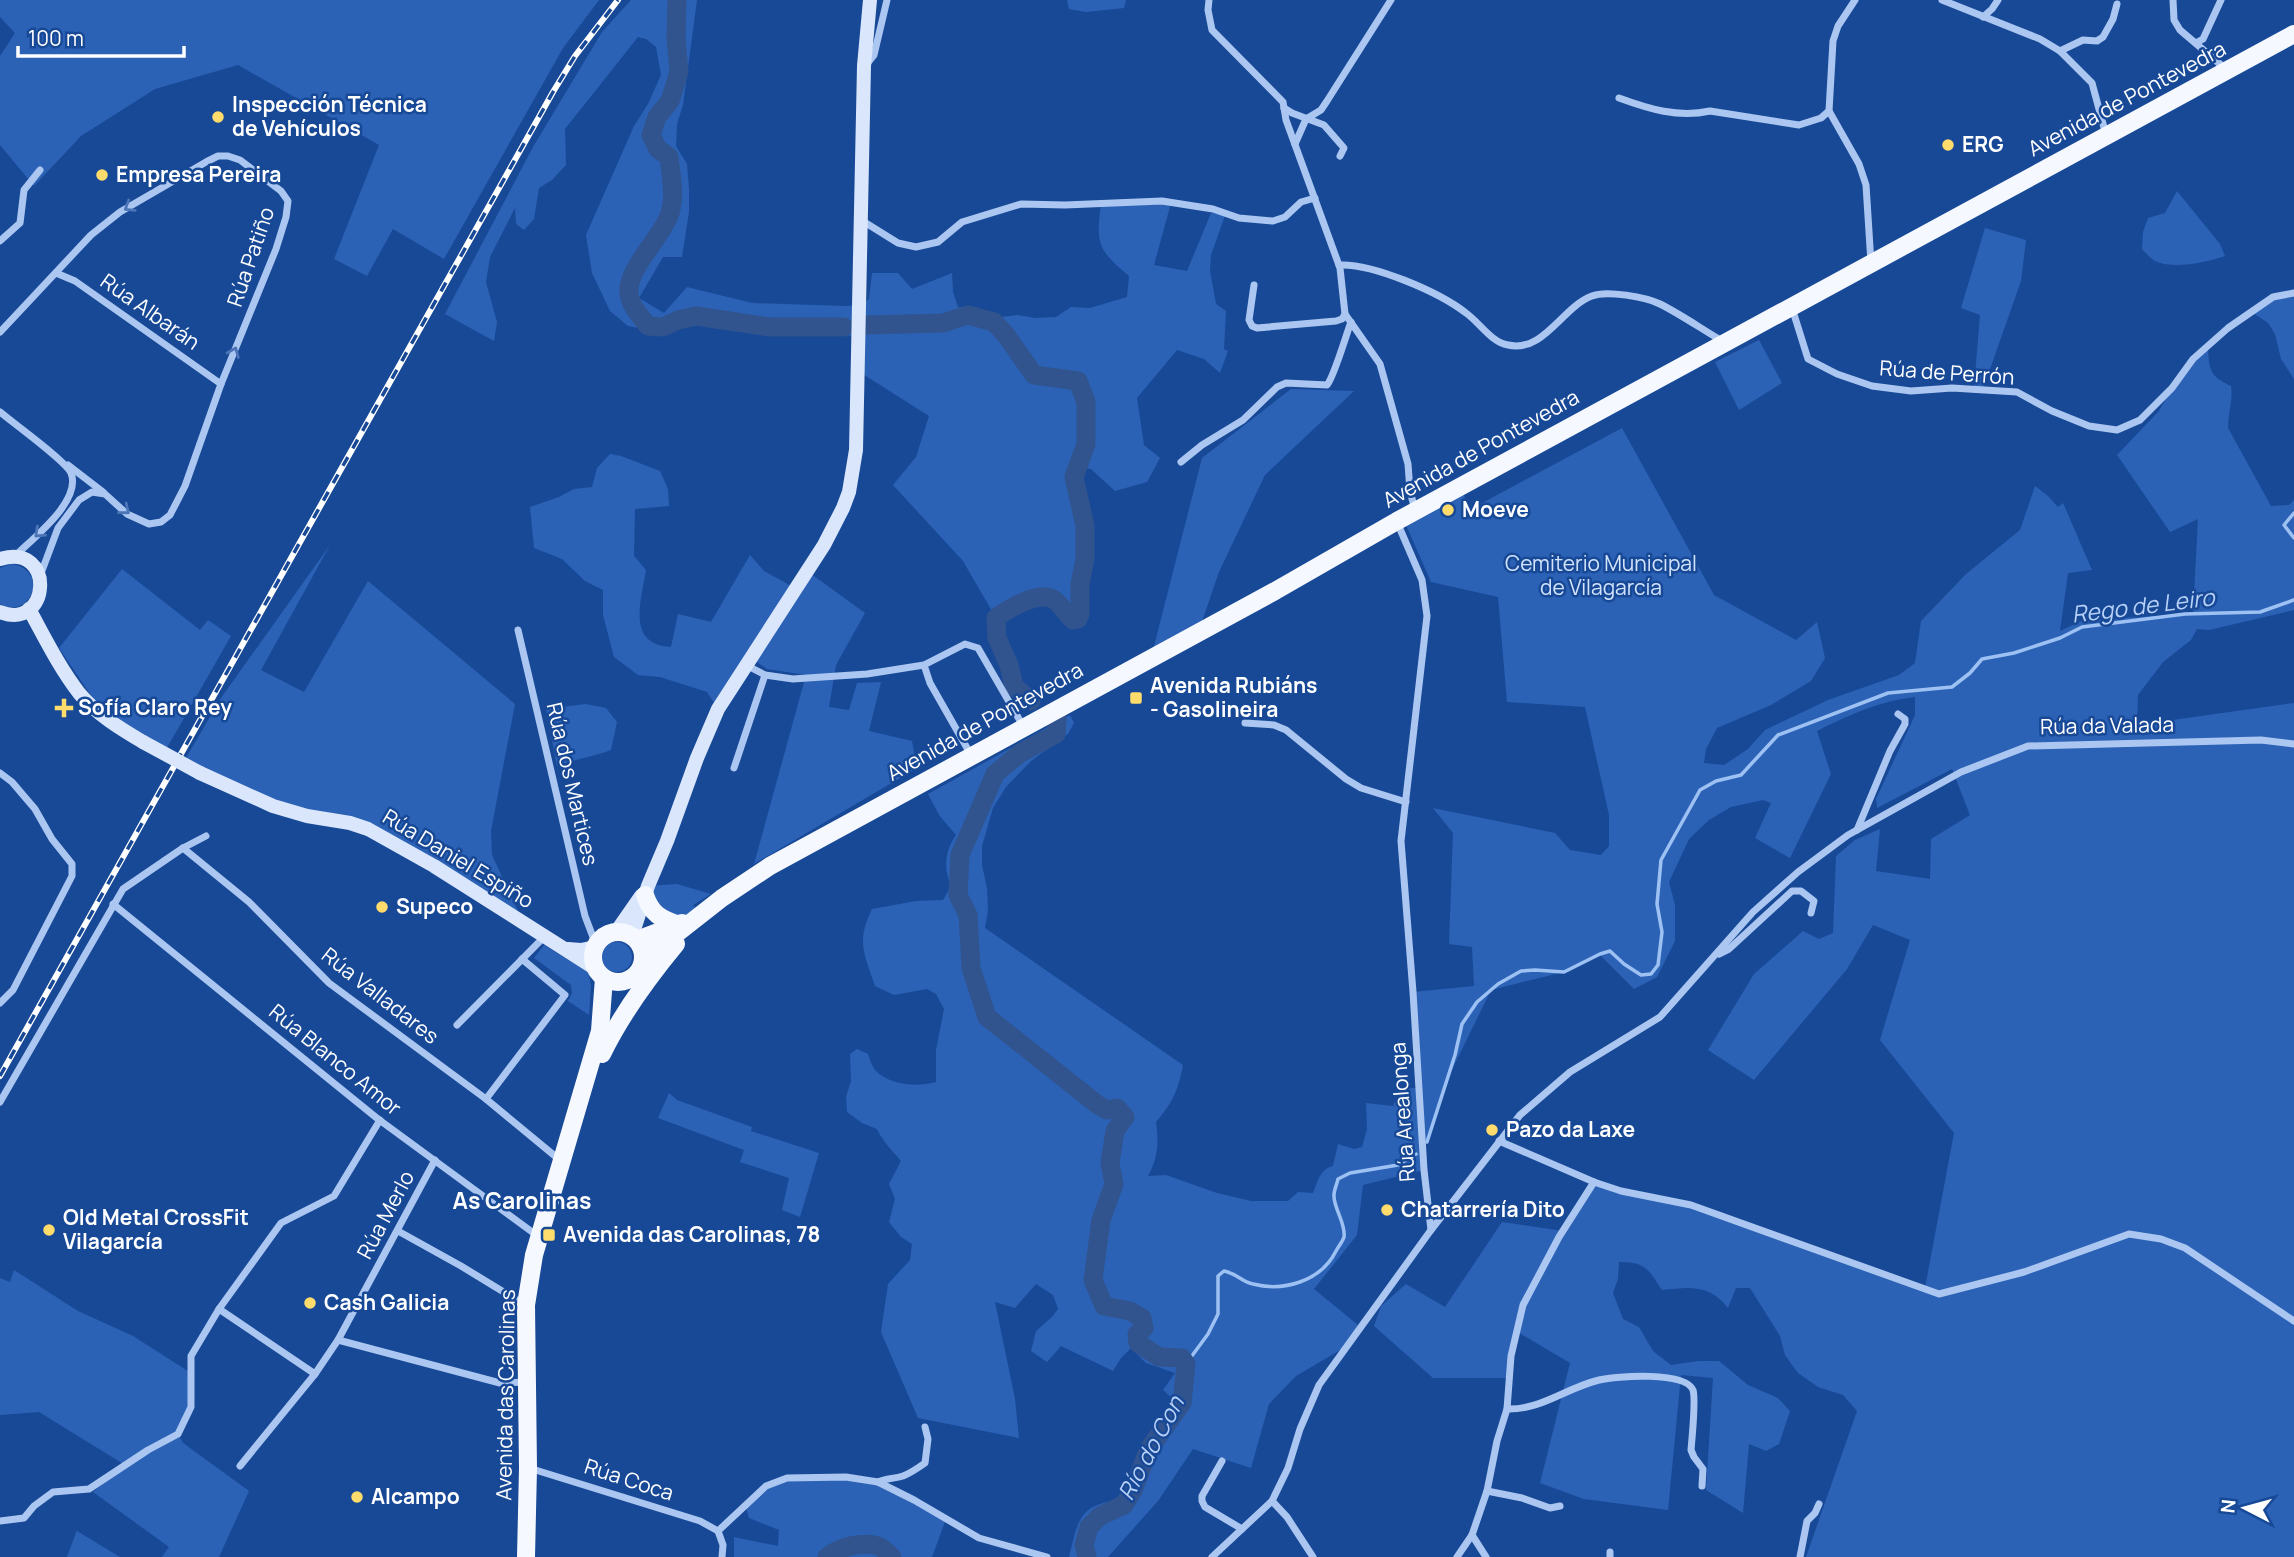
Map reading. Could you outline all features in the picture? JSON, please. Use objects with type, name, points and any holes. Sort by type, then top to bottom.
[{"type":"main road","points":[[628,936],[718,709],[824,545],[849,492],[856,450],[864,66],[870,0]]},
{"type":"main road","name":"Avenida de Pontevedra","points":[[699,918],[737,887],[769,866],[2294,34]]},
{"type":"main road","points":[[0,558],[15,556],[31,563],[40,577],[40,595],[29,609],[13,615],[0,612]]},
{"type":"main road","name":"Rúa Daniel Espiño","points":[[29,609],[80,694],[109,720],[143,742],[274,806],[368,829],[434,866],[600,973]]},
{"type":"main road","points":[[647,891],[648,906],[661,919],[678,925]]},
{"type":"main road","points":[[563,948],[581,950],[595,946],[604,936],[628,936],[699,918]]},
{"type":"main road","points":[[600,973],[621,982],[629,979],[636,975],[643,960],[699,918]]},
{"type":"main road","points":[[588,1074],[641,987],[699,918]]},
{"type":"main road","points":[[628,936],[641,946],[643,960]]},
{"type":"main road","points":[[595,946],[593,962],[600,973],[600,1031]]},
{"type":"main road","points":[[588,1074],[600,1031],[629,979]]},
{"type":"main road","name":"Avenida das Carolinas","points":[[526,1557],[526,1305],[540,1238],[588,1074]]},
{"type":"street","points":[[864,66],[874,55],[887,0]]},
{"type":"street","points":[[1209,0],[1212,30],[1283,102],[1286,120],[1339,265],[1345,314],[1380,364],[1408,464],[1410,491],[1416,511]]},
{"type":"street","points":[[1295,145],[1306,119],[1321,110],[1391,0]]},
{"type":"street","points":[[1856,0],[1838,26],[1833,41],[1829,111],[1859,164],[1866,185],[1871,263]]},
{"type":"street","points":[[1942,0],[2040,39],[2060,51],[2092,83],[2107,136]]},
{"type":"street","points":[[1983,17],[1998,0]]},
{"type":"street","points":[[2173,0],[2174,20],[2180,30],[2227,71]]},
{"type":"street","points":[[2196,43],[2203,39],[2221,0]]},
{"type":"street","points":[[2060,51],[2082,40],[2096,41],[2103,37],[2117,5]]},
{"type":"street","points":[[1619,98],[1655,110],[1679,114],[1710,111],[1799,125],[1821,118],[1829,111]]},
{"type":"street","points":[[1284,108],[1324,125],[1344,148],[1340,156]]},
{"type":"street","name":"Rúa Patiño","points":[[0,332],[91,235],[120,212],[218,156],[240,160],[281,191],[288,201],[276,249],[221,384],[185,485],[170,516],[161,522],[149,524],[127,514],[0,412]]},
{"type":"street","points":[[0,240],[20,223],[24,190],[40,170]]},
{"type":"street","points":[[861,220],[898,243],[916,247],[938,242],[962,222],[1021,204],[1162,201],[1213,209],[1239,218],[1273,221],[1285,216],[1301,202],[1315,198]]},
{"type":"street","points":[[1339,265],[1351,264],[1377,271],[1423,289],[1468,314],[1501,344],[1529,344],[1581,302],[1594,295],[1609,294],[1659,303],[1725,343]]},
{"type":"street","name":"Rúa Albarán","points":[[56,273],[75,281],[221,384]]},
{"type":"street","points":[[1254,285],[1249,320],[1252,326],[1257,328],[1336,321],[1342,319],[1345,314]]},
{"type":"street","name":"Rúa de Perrón","points":[[1791,307],[1808,359],[1837,374],[1872,386],[1911,391],[1952,388],[2017,392],[2052,411],[2089,426],[2117,430],[2140,421],[2172,388],[2193,359],[2228,328],[2273,297],[2294,293]]},
{"type":"street","points":[[1181,462],[1243,419],[1277,387],[1286,383],[1327,384],[1332,380],[1351,322]]},
{"type":"street","points":[[15,556],[46,526],[70,495],[73,482],[70,471],[62,461]]},
{"type":"street","points":[[40,577],[56,533],[68,513],[79,500],[92,492],[105,494]]},
{"type":"street","name":"Rúa Arealonga","points":[[1397,521],[1422,580],[1427,616],[1401,841],[1424,1170],[1431,1230]]},
{"type":"street","name":"Rúa dos Martices","points":[[518,630],[585,916],[595,946]]},
{"type":"street","points":[[746,665],[765,674],[793,679],[867,674],[924,665],[965,644],[978,648],[1024,727]]},
{"type":"street","points":[[924,665],[930,683],[971,756]]},
{"type":"street","points":[[734,768],[765,674]]},
{"type":"street","points":[[1857,830],[1890,751],[1905,724],[1905,719],[1898,714]]},
{"type":"street","points":[[1245,723],[1274,725],[1286,730],[1361,788],[1406,802]]},
{"type":"street","name":"Rúa da Valada","points":[[1431,1230],[1520,1115],[1570,1072],[1660,1017],[1762,904],[1798,872],[1857,830],[1961,772],[2028,746],[2261,740],[2294,744]]},
{"type":"street","points":[[0,772],[35,809],[52,839],[72,864],[72,876],[13,990],[0,1003]]},
{"type":"street","points":[[0,1102],[123,889],[183,848],[206,836]]},
{"type":"street","name":"Rúa Valladares","points":[[183,848],[249,902],[329,984],[486,1099],[562,1161]]},
{"type":"street","name":"Rúa da Valada","points":[[1713,958],[1728,949],[1792,891],[1801,891],[1814,901],[1811,913]]},
{"type":"street","name":"Rúa Blanco Amor","points":[[113,904],[380,1120],[540,1238]]},
{"type":"street","points":[[457,1026],[545,936]]},
{"type":"street","points":[[486,1099],[565,995],[522,959]]},
{"type":"street","points":[[0,1521],[24,1518],[34,1506],[53,1492],[89,1489],[148,1450],[178,1434],[191,1407],[191,1356],[219,1308],[281,1223],[334,1196],[380,1120]]},
{"type":"street","points":[[1499,1141],[1594,1182],[1621,1191],[1691,1205],[1940,1294],[2024,1272],[2129,1234],[2161,1239],[2185,1248],[2294,1321]]},
{"type":"street","name":"Rúa Merlo","points":[[240,1466],[315,1374],[338,1340],[435,1160]]},
{"type":"street","points":[[1457,1557],[1472,1535],[1488,1491],[1497,1441],[1507,1409],[1511,1356],[1523,1305],[1559,1237],[1594,1182]]},
{"type":"street","points":[[1212,1557],[1272,1501],[1288,1468],[1300,1429],[1319,1385],[1431,1230]]},
{"type":"street","points":[[398,1231],[526,1305]]},
{"type":"street","points":[[219,1308],[315,1374]]},
{"type":"street","points":[[338,1340],[500,1383],[527,1382]]},
{"type":"street","points":[[1507,1409],[1523,1410],[1599,1380],[1654,1377],[1686,1382],[1693,1391],[1691,1450],[1703,1469],[1702,1486]]},
{"type":"street","points":[[878,1482],[900,1477],[925,1463],[928,1440],[925,1427]]},
{"type":"street","points":[[1222,1461],[1202,1496],[1202,1501],[1205,1507],[1242,1529]]},
{"type":"street","name":"Rúa Coca","points":[[528,1468],[700,1521],[718,1531]]},
{"type":"street","points":[[722,1557],[723,1545],[718,1531],[766,1486],[787,1478],[846,1477],[878,1482],[979,1538],[1047,1557]]},
{"type":"street","points":[[1488,1491],[1550,1508],[1560,1506]]},
{"type":"street","points":[[1272,1501],[1287,1517],[1313,1557]]},
{"type":"street","points":[[1800,1557],[1807,1521],[1819,1504]]},
{"type":"street","points":[[1472,1535],[1486,1557]]},
{"type":"green space","points":[[0,0],[599,0],[563,48],[444,259],[393,229],[367,276],[334,259],[379,145],[238,65],[155,89],[81,136],[34,186],[0,145],[0,56],[15,33],[0,17]]},
{"type":"green space","points":[[631,0],[697,0],[683,105],[677,124],[676,146],[687,164],[689,189],[689,212],[682,257],[663,257],[639,298],[664,313],[687,287],[752,303],[846,306],[859,305],[869,299],[872,273],[898,273],[912,289],[952,273],[953,292],[958,307],[1001,317],[1056,317],[1071,307],[1090,308],[1127,297],[1129,276],[1110,259],[1101,245],[1101,203],[1171,203],[1154,265],[1187,271],[1211,213],[1226,213],[1211,255],[1210,271],[1216,304],[1226,311],[1224,349],[1228,351],[1220,373],[1204,359],[1177,350],[1137,398],[1144,445],[1160,458],[1147,482],[1115,491],[1091,469],[1077,467],[1086,537],[1080,614],[1073,620],[1062,606],[1047,597],[1020,603],[996,618],[963,561],[893,485],[916,457],[929,416],[858,371],[858,336],[774,332],[694,319],[667,333],[628,326],[610,311],[592,273],[586,235],[634,126],[661,75],[656,47],[646,39],[638,37],[565,129],[566,165],[552,180],[539,188],[534,219],[524,230],[516,224],[515,208],[490,257],[486,282],[497,322],[494,341],[445,314],[533,147],[602,32]]},
{"type":"green space","points":[[1067,0],[1126,0],[1124,8],[1086,12],[1069,9]]},
{"type":"green space","points":[[2177,191],[2220,244],[2225,256],[2200,263],[2171,265],[2155,261],[2142,249],[2143,232],[2148,218],[2165,213]]},
{"type":"green space","points":[[1985,228],[2026,240],[2021,281],[1983,389],[1974,388],[1980,315],[1961,308]]},
{"type":"green space","points":[[2294,293],[2294,379],[2281,359],[2275,334],[2268,323],[2252,312],[2273,297]]},
{"type":"green space","points":[[1759,340],[1782,383],[1739,410],[1715,362]]},
{"type":"green space","name":"Cemiterio Municipal de Vilagarcía","points":[[2208,346],[2214,375],[2231,386],[2228,428],[2271,506],[2289,505],[2294,500],[2294,610],[2209,630],[2197,629],[2191,640],[2163,662],[2138,695],[2137,725],[2294,703],[2294,1557],[1806,1557],[1857,1411],[1843,1395],[1818,1387],[1798,1373],[1785,1355],[1780,1336],[1750,1288],[1736,1288],[1728,1308],[1706,1291],[1690,1288],[1662,1290],[1641,1265],[1619,1262],[1618,1279],[1613,1293],[1623,1319],[1639,1327],[1653,1351],[1671,1365],[1719,1361],[1748,1385],[1778,1398],[1790,1411],[1779,1444],[1766,1451],[1749,1444],[1743,1513],[1706,1490],[1713,1378],[1681,1375],[1668,1510],[1584,1499],[1540,1483],[1570,1363],[1516,1331],[1509,1378],[1433,1378],[1374,1326],[1381,1306],[1406,1284],[1445,1307],[1502,1222],[1563,1231],[1594,1182],[1691,1205],[1925,1288],[1954,1133],[1880,1040],[1910,940],[1873,925],[1847,969],[1754,1080],[1708,1050],[1754,974],[1803,931],[1819,939],[1833,933],[1836,856],[1855,840],[1880,829],[1876,871],[1930,879],[1931,839],[1970,815],[1952,769],[1877,808],[1876,799],[1915,715],[1915,697],[1877,705],[1817,731],[1831,774],[1790,858],[1755,838],[1771,803],[1763,800],[1731,807],[1709,820],[1689,839],[1669,882],[1675,905],[1675,941],[1657,977],[1634,989],[1599,954],[1564,972],[1491,990],[1445,1084],[1427,1142],[1420,1149],[1424,1170],[1363,1185],[1357,1235],[1314,1289],[1358,1325],[1347,1346],[1296,1376],[1269,1404],[1251,1468],[1193,1449],[1158,1501],[1108,1557],[1069,1557],[1077,1528],[1084,1515],[1095,1506],[1117,1497],[1128,1484],[1144,1445],[1172,1398],[1163,1390],[1175,1373],[1146,1363],[1131,1348],[1113,1371],[1061,1346],[1047,1362],[1031,1351],[1036,1331],[1058,1309],[1053,1295],[1036,1284],[1015,1308],[995,1302],[1015,1399],[1019,1438],[918,1418],[881,1332],[888,1284],[910,1260],[912,1244],[901,1237],[889,1222],[895,1199],[889,1184],[901,1161],[877,1129],[862,1123],[847,1112],[846,1097],[851,1081],[850,1054],[857,1049],[868,1054],[875,1070],[888,1079],[912,1085],[936,1082],[936,1050],[944,1009],[936,994],[927,989],[894,995],[875,986],[863,948],[864,930],[872,909],[916,901],[943,900],[951,886],[946,860],[956,835],[939,815],[928,794],[1070,715],[1074,723],[1068,734],[1031,761],[1006,787],[993,808],[982,846],[988,911],[985,928],[1183,1065],[1174,1096],[1156,1122],[1157,1150],[1148,1176],[1166,1175],[1217,1193],[1251,1201],[1288,1201],[1298,1192],[1313,1193],[1322,1173],[1333,1166],[1338,1144],[1354,1149],[1362,1147],[1367,1129],[1366,1103],[1393,1106],[1401,1088],[1419,1088],[1413,992],[1474,986],[1472,947],[1449,944],[1453,833],[1433,808],[1555,833],[1570,850],[1601,855],[1609,846],[1609,815],[1585,707],[1507,702],[1498,597],[1431,582],[1403,518],[1459,487],[1471,509],[1622,428],[1714,595],[1796,640],[1817,622],[1825,658],[1811,681],[1771,705],[1717,728],[1706,749],[1704,763],[1724,765],[1748,749],[1765,730],[1828,700],[1899,675],[1915,663],[1921,621],[1966,574],[2020,530],[2035,486],[2058,507],[2063,503],[2092,570],[2068,573],[2060,631],[2083,620],[2193,614],[2198,519],[2170,532],[2117,455],[2159,411],[2172,388]]},
{"type":"green space","points":[[1291,389],[1354,391],[1265,475],[1219,572],[1198,633],[1151,658],[1202,458]]},
{"type":"green space","points":[[610,454],[660,471],[668,489],[669,506],[635,509],[634,556],[646,570],[640,619],[647,638],[657,644],[671,647],[678,614],[711,622],[750,555],[764,571],[795,588],[807,571],[865,613],[836,665],[829,707],[849,710],[857,683],[881,682],[869,731],[912,741],[917,768],[754,864],[806,675],[767,669],[751,658],[718,709],[707,692],[660,677],[638,675],[614,657],[603,615],[603,590],[585,581],[562,559],[534,548],[530,507],[574,489],[592,487],[597,468]]},
{"type":"green space","points":[[330,545],[261,670],[304,692],[368,581],[515,704],[491,831],[492,855],[518,911],[464,885],[368,829],[307,816],[183,763],[221,698]]},
{"type":"green space","points":[[11,564],[23,568],[33,583],[28,600],[12,607],[0,604],[0,568]]},
{"type":"green space","points":[[122,569],[200,630],[208,620],[231,636],[164,753],[110,716],[92,697],[59,648]]},
{"type":"green space","points":[[586,704],[606,708],[617,722],[611,750],[557,766],[546,709]]},
{"type":"green space","points":[[677,884],[711,894],[693,905],[702,915],[661,919],[648,886]]},
{"type":"green space","points":[[617,942],[623,943],[631,951],[631,963],[623,971],[617,972],[611,971],[603,963],[602,957],[603,951],[611,943]]},
{"type":"green space","points":[[544,945],[588,972],[591,985],[589,1015],[568,1001],[572,993],[571,985],[534,958]]},
{"type":"green space","points":[[669,1093],[677,1100],[752,1127],[751,1131],[819,1153],[800,1217],[782,1210],[789,1178],[740,1162],[744,1150],[658,1118]]},
{"type":"green space","points":[[14,1270],[78,1311],[133,1336],[191,1373],[191,1407],[178,1434],[183,1443],[249,1491],[219,1557],[162,1557],[169,1547],[93,1492],[125,1465],[39,1412],[0,1415],[0,1278],[10,1282]]},
{"type":"green space","points":[[846,1477],[878,1482],[946,1519],[932,1557],[734,1557],[734,1537],[778,1546],[779,1530],[749,1518],[745,1504],[766,1486],[787,1478]]},
{"type":"green space","points":[[77,1531],[120,1557],[67,1557]]},
{"type":"waterway","points":[[677,0],[679,72],[670,101],[657,117],[651,135],[658,149],[669,157],[672,201],[665,225],[633,274],[629,293],[634,307],[648,326],[663,327],[696,316],[770,327],[844,327]]},
{"type":"waterway","points":[[867,325],[943,323],[968,315],[994,322],[1034,375],[1078,381],[1086,402],[1086,444],[1074,477],[1085,526],[1080,614],[1078,619],[1073,620],[1053,599],[1039,597],[1015,606],[996,618],[997,638],[1009,665],[1014,686],[1031,701]]},
{"type":"waterway","name":"Rego de Leiro","points":[[2294,513],[2284,525],[2294,538]]},
{"type":"waterway","name":"Rego de Leiro","points":[[1427,1142],[1455,1055],[1462,1024],[1477,1002],[1498,984],[1521,971],[1564,972],[1610,951],[1641,975],[1651,974],[1658,965],[1662,932],[1657,904],[1661,860],[1700,790],[1716,781],[1741,775],[1778,735],[1888,693],[1952,687],[1982,659],[2014,653],[2060,638],[2082,627],[2185,614],[2260,612],[2294,600]]},
{"type":"waterway","points":[[1057,719],[1056,734],[1019,754],[995,774],[960,855],[958,895],[968,915],[971,968],[987,1017],[1098,1105],[1107,1110],[1117,1108],[1125,1117],[1115,1131],[1110,1163],[1114,1184],[1101,1220],[1093,1280],[1104,1306],[1130,1311],[1142,1318],[1144,1328],[1137,1334],[1138,1343],[1159,1357],[1182,1358],[1186,1364],[1182,1403],[1149,1449],[1133,1490],[1124,1505],[1100,1516],[1089,1527],[1084,1545],[1087,1557]]},
{"type":"waterway","name":"Rego de Leiro","points":[[1186,1364],[1208,1334],[1218,1314],[1218,1276],[1224,1271],[1249,1283],[1265,1286],[1289,1285],[1311,1277],[1329,1261],[1344,1237],[1334,1200],[1338,1179],[1350,1173],[1398,1165],[1416,1154]]},
{"type":"waterway","name":"Río do Con","points":[[827,1557],[845,1548],[865,1544],[880,1547],[892,1557]]},
{"type":"railway","points":[[0,1076],[553,92],[575,56],[618,0]]},
{"type":"place","name":"Inspección Técnica de Vehículos","points":[[218,117]]},
{"type":"place","name":"ERG","points":[[1948,145]]},
{"type":"place","name":"Empresa Pereira","points":[[102,175]]},
{"type":"place","name":"Moeve","points":[[1448,510]]},
{"type":"place","name":"Avenida Rubiáns - Gasolineira","points":[[1136,698]]},
{"type":"place","name":"Sofía Claro Rey","points":[[64,708]]},
{"type":"place","name":"Supeco","points":[[382,907]]},
{"type":"place","name":"Pazo da Laxe","points":[[1492,1130]]},
{"type":"place","name":"Chatarrería Dito","points":[[1387,1210]]},
{"type":"place","name":"Old Metal CrossFit Vilagarcía","points":[[49,1230]]},
{"type":"place","name":"Avenida das Carolinas, 78","points":[[549,1235]]},
{"type":"place","name":"Cash Galicia","points":[[310,1303]]},
{"type":"place","name":"Alcampo","points":[[357,1497]]},
{"type":"district","name":"As Carolinas","points":[[522,1201]]}]
